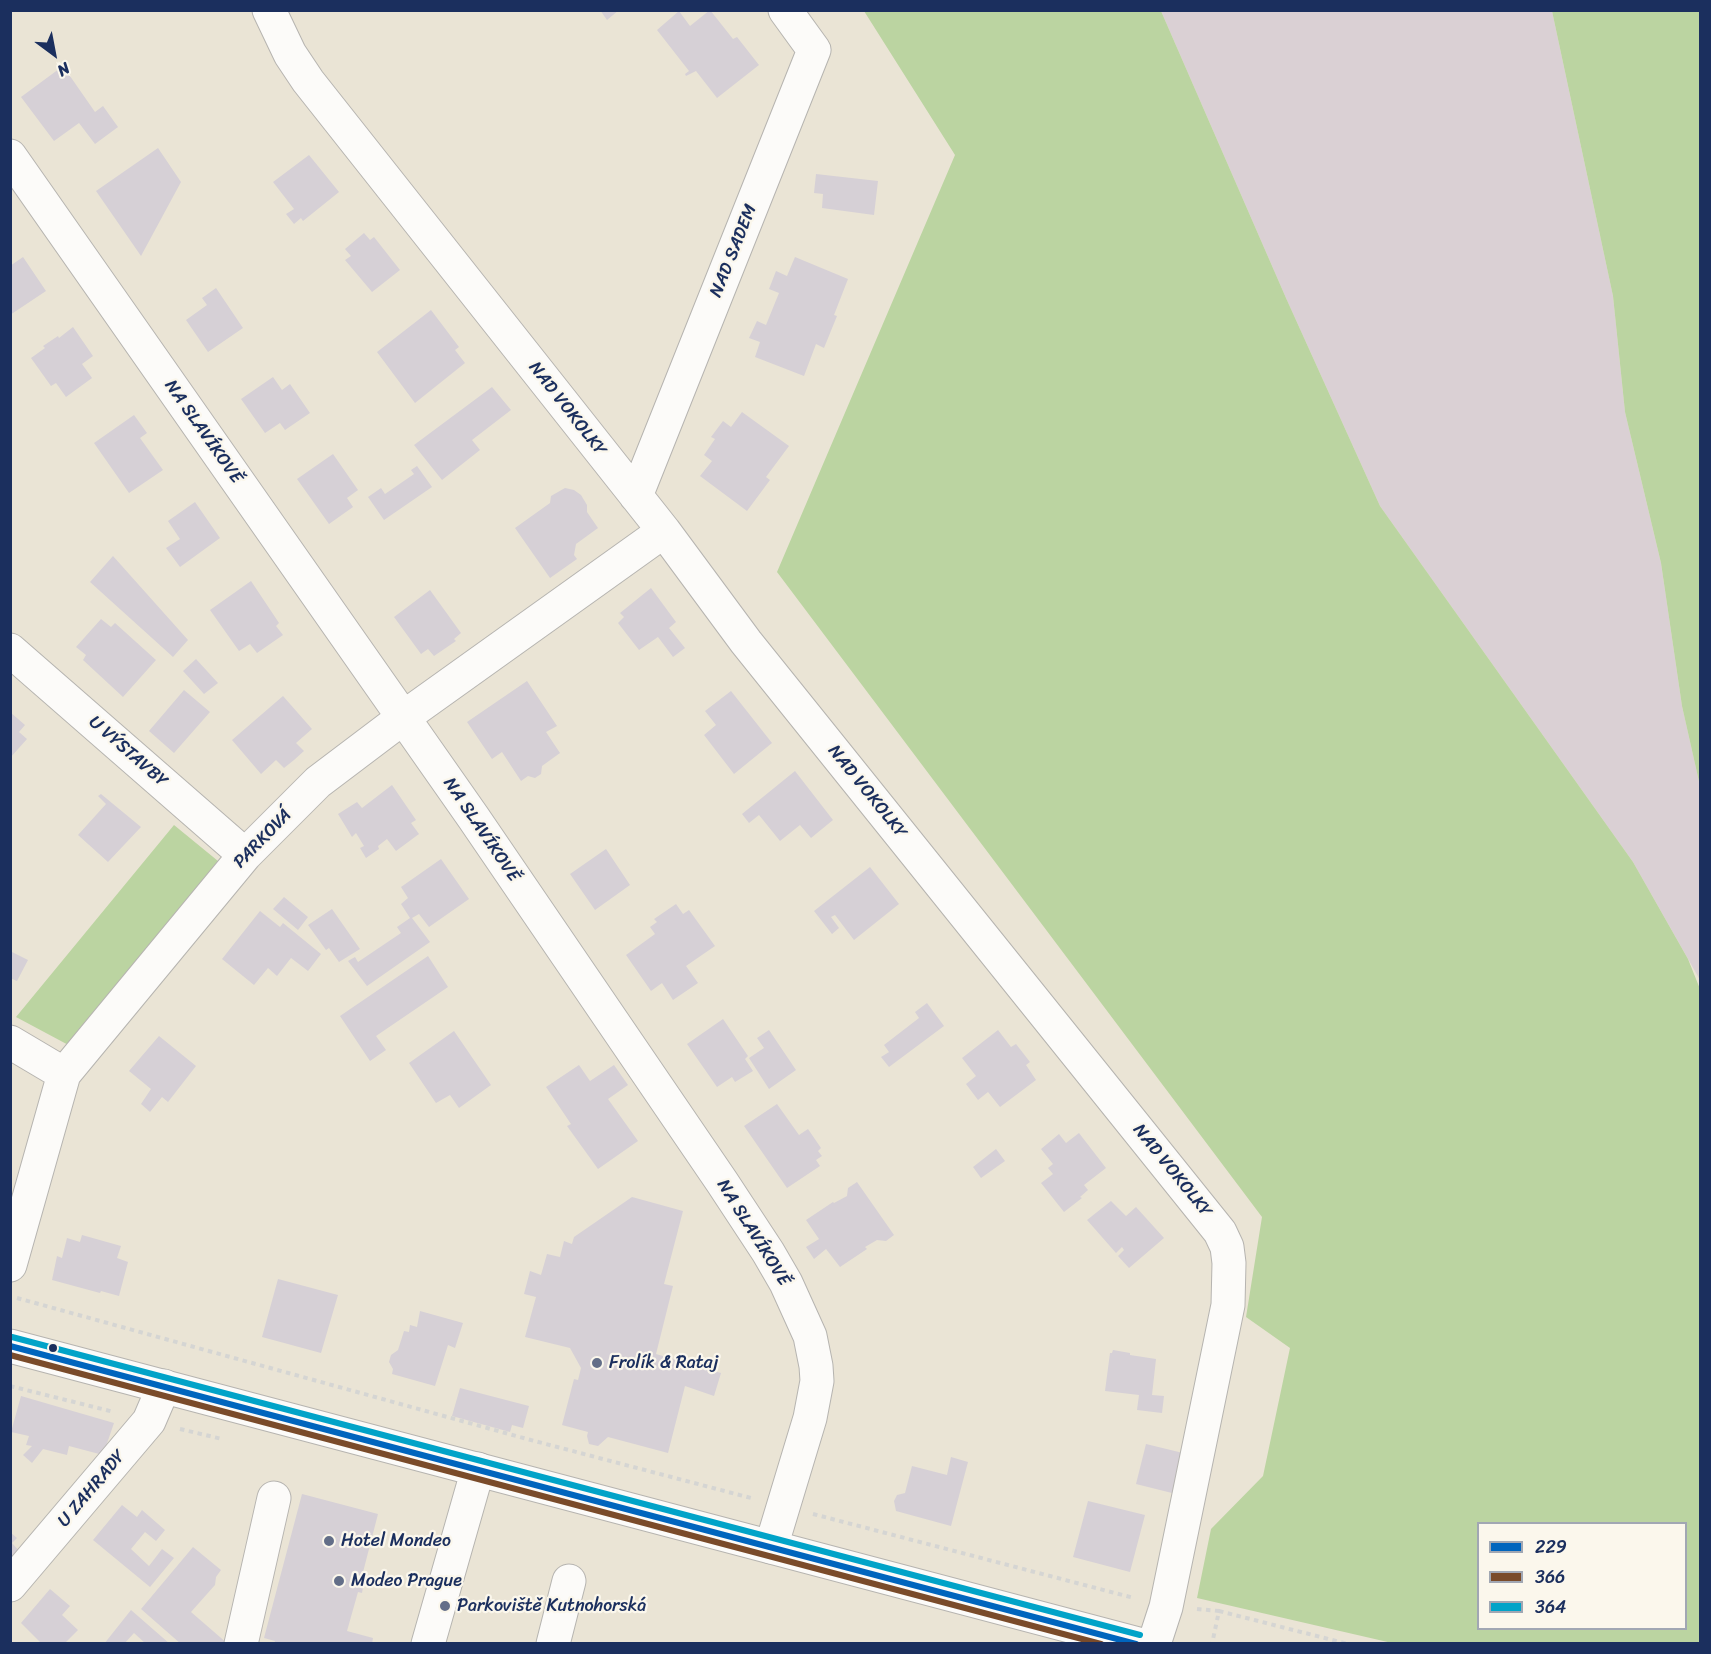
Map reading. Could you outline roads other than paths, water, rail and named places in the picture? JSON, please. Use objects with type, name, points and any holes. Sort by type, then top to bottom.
[{"type":"street","name":"NAD VOKOLKY","points":[[269,10],[290,54],[308,81],[664,531],[746,642],[1215,1224],[1224,1240],[1229,1263],[1228,1305],[1166,1607],[1154,1644]]},
{"type":"street","name":"NAD SADEM","points":[[636,496],[814,51],[785,10]]},
{"type":"street","name":"NA SLAVÍKOVĚ","points":[[10,156],[404,717],[768,1252],[797,1305],[810,1336],[817,1381],[810,1418],[771,1546]]},
{"type":"street","name":"PARKOVÁ","points":[[10,1265],[64,1074],[246,855],[318,782],[404,717],[664,531]]},
{"type":"street","name":"U VÝSTAVBY","points":[[10,650],[246,855]]},
{"type":"street","points":[[10,1042],[64,1074]]},
{"type":"street","points":[[10,1346],[1138,1644]]},
{"type":"street","name":"U ZAHRADY","points":[[10,1586],[149,1421],[164,1386]]},
{"type":"street","points":[[428,1644],[478,1469]]},
{"type":"street","points":[[241,1644],[274,1498]]},
{"type":"street","points":[[554,1644],[569,1581]]},
{"type":"place","name":"Frolík & Rataj","points":[[597,1363]]},
{"type":"place","name":"Hotel Mondeo","points":[[329,1541]]},
{"type":"place","name":"Modeo Prague","points":[[339,1581]]},
{"type":"place","name":"Parkoviště Kutnohorská","points":[[445,1606]]}]
